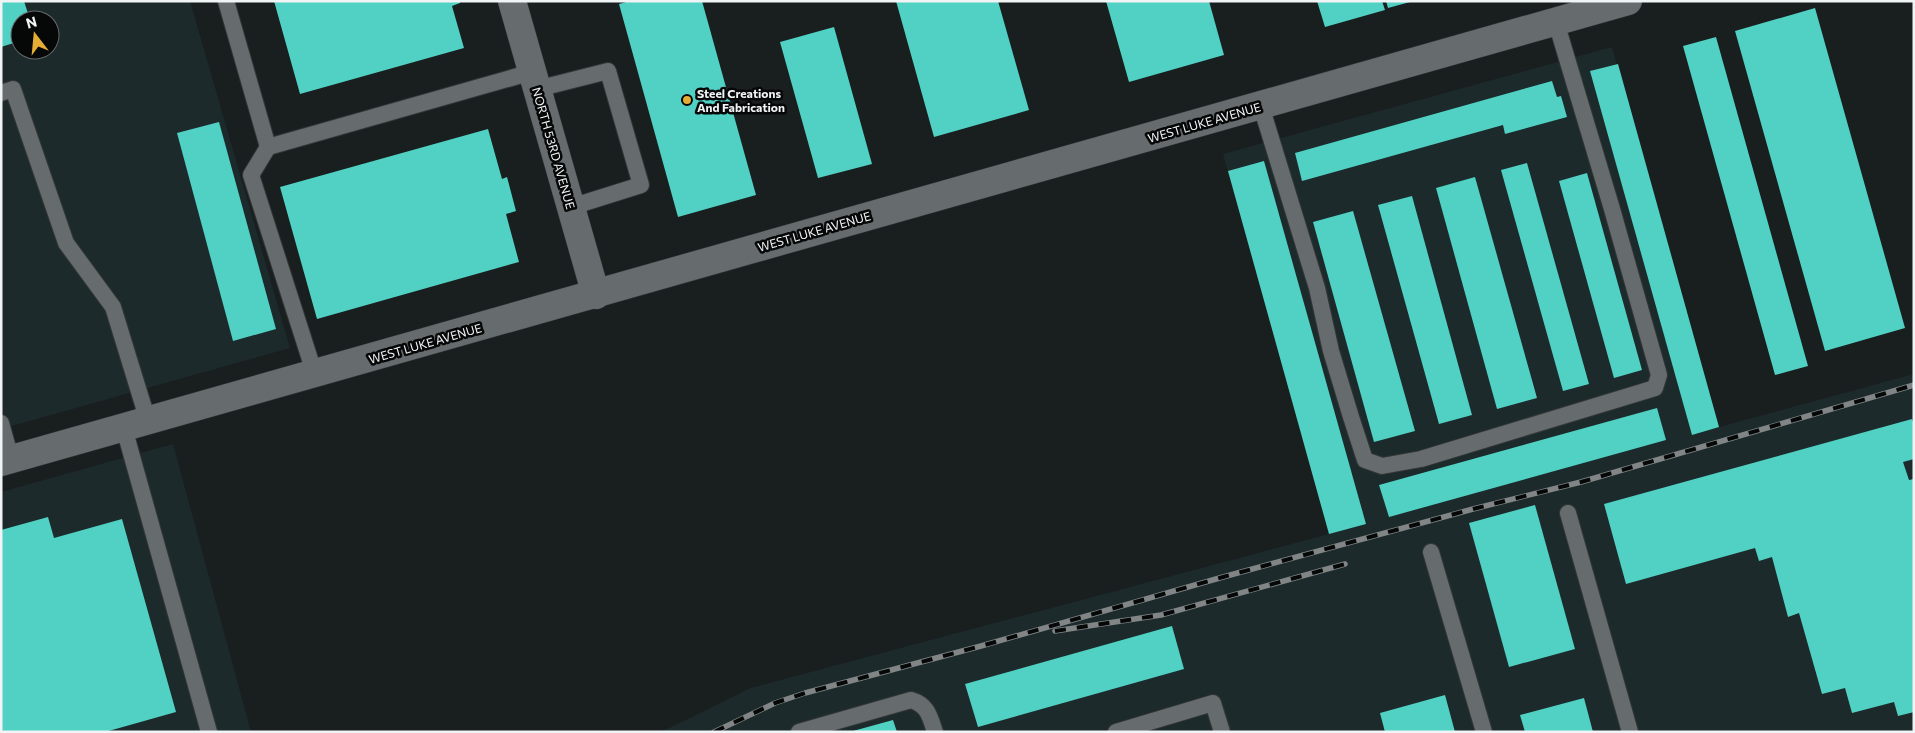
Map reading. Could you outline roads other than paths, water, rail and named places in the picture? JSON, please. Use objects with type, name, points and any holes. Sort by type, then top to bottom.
[{"type":"street","name":"NORTH 53RD AVENUE","points":[[512,1],[596,295]]},
{"type":"street","name":"WEST LUKE AVENUE","points":[[6,461],[596,295],[908,204],[1261,106],[1565,13],[1628,1]]},
{"type":"lane","points":[[226,1],[268,146]]},
{"type":"lane","points":[[1261,106],[1317,288],[1350,417],[1365,460],[1382,466],[1420,459],[1656,388],[1659,375],[1612,209],[1565,13]]},
{"type":"lane","points":[[315,374],[251,175],[268,146],[534,80],[608,71],[641,185],[571,207]]},
{"type":"lane","points":[[1,93],[13,90],[66,243],[113,307],[136,425],[209,732]]},
{"type":"lane","points":[[1,423],[6,461]]},
{"type":"lane","points":[[1568,513],[1630,732]]},
{"type":"lane","points":[[1431,552],[1484,732]]},
{"type":"lane","points":[[799,732],[912,700],[919,702],[929,711],[934,732]]},
{"type":"lane","points":[[1116,732],[1213,703],[1222,732]]},
{"type":"railway","points":[[714,732],[775,703],[805,693],[1473,509],[1581,482],[1914,385]]},
{"type":"railway","points":[[1055,631],[1161,615],[1345,564]]},
{"type":"place","name":"Steel Creations And Fabrication","points":[[687,100]]}]
